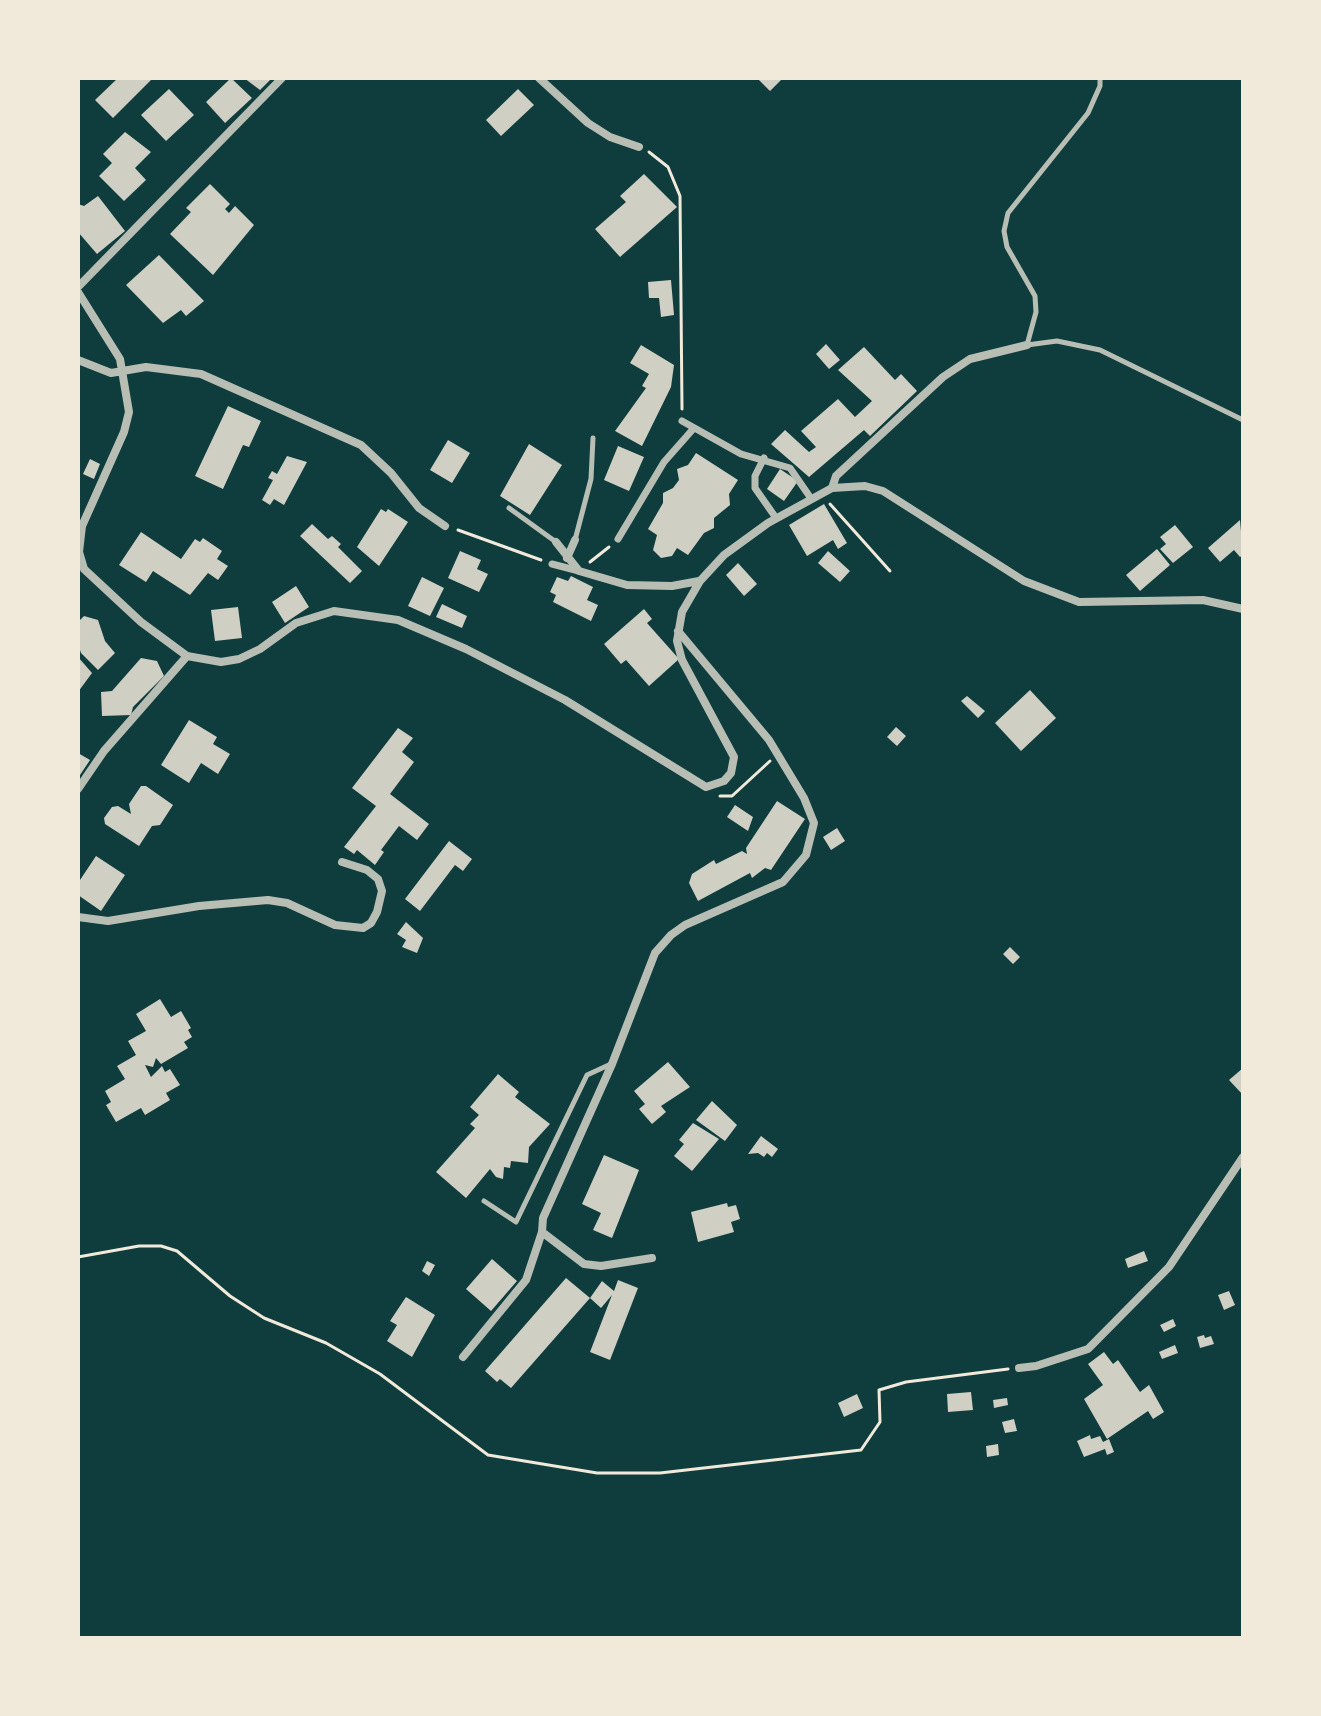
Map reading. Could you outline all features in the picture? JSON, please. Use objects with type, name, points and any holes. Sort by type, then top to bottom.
[{"type":"street","points":[[282,78],[78,290],[109,339],[124,372],[129,412],[124,432],[82,526],[79,552],[81,570],[141,622],[187,656],[221,662],[239,659],[260,649],[296,623],[334,611],[398,620],[466,649],[565,700],[698,785],[716,786],[731,773],[731,748],[689,676],[678,636],[682,612],[700,581],[724,555],[776,518],[810,497],[832,488],[865,486],[883,491],[1024,581],[1079,602],[1175,599],[1243,609]]},
{"type":"street","points":[[539,78],[588,123],[610,137],[639,147]]},
{"type":"street","points":[[832,488],[836,476],[943,377],[970,359],[1027,345]]},
{"type":"street","points":[[78,360],[111,373],[146,367],[201,374],[361,445],[377,457],[419,508],[445,526]]},
{"type":"street","points":[[682,421],[741,454],[764,458],[790,468],[810,497]]},
{"type":"street","points":[[618,539],[664,462],[694,428]]},
{"type":"street","points":[[764,458],[755,476],[755,488],[776,518]]},
{"type":"street","points":[[567,558],[575,540]]},
{"type":"street","points":[[556,542],[579,571]]},
{"type":"street","points":[[552,564],[642,586],[700,581]]},
{"type":"street","points":[[463,1357],[526,1280],[542,1232],[543,1218],[612,1064],[655,953],[671,935],[783,882],[806,855],[814,823],[804,798],[747,711],[678,636]]},
{"type":"street","points":[[78,789],[104,751],[187,656]]},
{"type":"street","points":[[78,917],[108,921],[199,906],[268,900],[287,903],[335,925],[363,928],[371,923],[377,912],[382,891],[378,879],[352,863],[342,862]]},
{"type":"street","points":[[1019,1368],[1036,1366],[1088,1349],[1169,1267],[1243,1157]]},
{"type":"street","points":[[542,1232],[584,1264],[601,1266],[652,1258]]},
{"type":"lane","points":[[1100,78],[1100,86],[1088,113],[1008,213],[1004,231],[1007,247],[1035,296],[1036,312],[1027,345],[1057,341],[1100,350],[1243,420]]},
{"type":"lane","points":[[575,540],[591,479],[593,438]]},
{"type":"lane","points":[[509,508],[556,542]]},
{"type":"lane","points":[[484,1201],[516,1222],[587,1075],[612,1064]]},
{"type":"path","points":[[639,147],[661,160],[678,185],[682,421]]},
{"type":"path","points":[[820,493],[890,571]]},
{"type":"path","points":[[445,526],[552,564]]},
{"type":"path","points":[[579,571],[618,539]]},
{"type":"path","points":[[726,798],[778,755]]},
{"type":"path","points":[[78,1257],[139,1246],[161,1246],[177,1251],[230,1296],[264,1318],[326,1343],[380,1374],[488,1455],[597,1473],[660,1473],[861,1450],[880,1422],[879,1390],[906,1382],[1019,1368]]},
{"type":"building","points":[[118,78],[153,78],[113,118],[95,100]]},
{"type":"building","points":[[231,78],[252,98],[225,123],[206,102]]},
{"type":"building","points":[[244,78],[272,78],[260,90]]},
{"type":"building","points":[[757,78],[783,78],[770,91]]},
{"type":"building","points":[[169,89],[194,115],[166,141],[141,115]]},
{"type":"building","points":[[518,89],[534,105],[501,136],[486,120]]},
{"type":"building","points":[[125,132],[151,152],[135,168],[146,180],[124,201],[99,176],[112,163],[103,154]]},
{"type":"building","points":[[644,174],[677,207],[620,257],[595,229],[626,202],[620,196]]},
{"type":"building","points":[[210,184],[230,204],[225,209],[229,213],[235,206],[254,225],[213,275],[170,234],[191,212],[186,208]]},
{"type":"building","points":[[98,196],[125,231],[97,254],[78,232],[78,204],[84,206]]},
{"type":"building","points":[[159,255],[204,301],[186,316],[181,310],[163,323],[126,285]]},
{"type":"building","points":[[671,280],[674,315],[661,317],[659,298],[649,298],[648,282]]},
{"type":"building","points":[[826,344],[840,360],[829,369],[816,354]]},
{"type":"building","points":[[641,345],[674,365],[671,387],[642,446],[615,431],[646,388],[642,386],[649,374],[630,363]]},
{"type":"building","points":[[864,347],[895,380],[901,374],[917,391],[870,436],[864,430],[809,477],[771,444],[785,430],[809,452],[816,447],[801,431],[838,399],[855,417],[872,401],[838,370]]},
{"type":"building","points":[[228,406],[261,421],[249,447],[243,445],[223,489],[195,476]]},
{"type":"building","points":[[448,440],[470,453],[452,483],[430,470]]},
{"type":"building","points":[[529,444],[562,465],[530,515],[500,496]]},
{"type":"building","points":[[618,446],[644,457],[629,491],[604,480]]},
{"type":"building","points":[[696,453],[738,480],[729,494],[730,505],[714,518],[714,528],[704,533],[688,555],[677,548],[672,556],[661,558],[653,550],[657,535],[648,529],[663,503],[663,493],[673,488],[679,480],[677,469],[688,465]]},
{"type":"building","points":[[287,456],[307,462],[284,505],[274,499],[270,505],[262,500],[273,480],[268,478],[272,471],[277,474]]},
{"type":"building","points":[[90,459],[100,464],[94,479],[83,474]]},
{"type":"building","points":[[780,469],[798,481],[784,501],[767,489]]},
{"type":"building","points":[[824,504],[847,543],[838,549],[833,540],[807,556],[789,525]]},
{"type":"building","points":[[381,509],[386,512],[388,509],[408,522],[379,566],[357,547]]},
{"type":"building","points":[[1240,520],[1243,555],[1240,557],[1234,550],[1220,562],[1208,548]]},
{"type":"building","points":[[312,524],[328,539],[332,536],[341,544],[338,547],[362,571],[350,583],[300,536]]},
{"type":"building","points":[[1175,525],[1193,547],[1173,563],[1160,549],[1166,544],[1160,537]]},
{"type":"building","points":[[141,532],[181,559],[195,539],[200,542],[203,538],[222,551],[217,559],[228,566],[218,580],[208,573],[190,595],[153,571],[146,582],[119,565]]},
{"type":"building","points":[[1157,549],[1170,565],[1140,591],[1126,575]]},
{"type":"building","points":[[460,551],[481,560],[477,569],[488,574],[479,592],[448,578]]},
{"type":"building","points":[[828,551],[850,571],[840,582],[818,563]]},
{"type":"building","points":[[738,563],[757,584],[744,596],[726,575]]},
{"type":"building","points":[[571,576],[593,587],[587,600],[598,605],[591,621],[553,602],[556,595],[550,592],[557,577],[568,581]]},
{"type":"building","points":[[422,577],[444,588],[430,616],[408,606]]},
{"type":"building","points":[[296,586],[309,607],[285,623],[272,602]]},
{"type":"building","points":[[442,604],[467,616],[462,628],[436,617]]},
{"type":"building","points":[[238,607],[242,638],[215,641],[211,610]]},
{"type":"building","points":[[644,609],[652,619],[647,623],[679,659],[649,686],[626,660],[621,664],[604,644]]},
{"type":"building","points":[[84,616],[98,620],[105,641],[115,653],[98,670],[81,653],[78,644],[78,622]]},
{"type":"building","points":[[78,657],[92,673],[78,692]]},
{"type":"building","points":[[141,658],[157,661],[164,676],[133,707],[131,715],[102,716],[101,692],[112,691]]},
{"type":"building","points":[[1030,690],[1056,718],[1021,751],[995,723]]},
{"type":"building","points":[[967,696],[985,711],[978,718],[961,701]]},
{"type":"building","points":[[189,720],[217,737],[213,744],[230,754],[218,774],[201,763],[189,783],[161,765]]},
{"type":"building","points":[[896,727],[906,736],[897,746],[887,737]]},
{"type":"building","points":[[398,728],[413,738],[402,752],[414,762],[390,794],[429,824],[417,840],[399,826],[381,850],[384,852],[375,865],[357,850],[354,854],[344,847],[376,806],[352,788]]},
{"type":"building","points":[[78,753],[90,760],[78,778]]},
{"type":"building","points":[[141,786],[146,786],[173,805],[160,825],[152,826],[139,846],[105,824],[104,818],[112,807],[118,806],[131,814],[129,804]]},
{"type":"building","points":[[777,801],[805,819],[771,870],[765,868],[752,878],[750,873],[698,901],[689,883],[692,874],[714,860],[716,864],[742,851],[747,854],[746,848]]},
{"type":"building","points":[[735,805],[753,817],[748,831],[727,817]]},
{"type":"building","points":[[837,828],[845,841],[831,850],[823,837]]},
{"type":"building","points":[[449,841],[472,859],[463,871],[455,865],[420,911],[405,899]]},
{"type":"building","points":[[96,856],[125,875],[101,911],[78,895],[78,883]]},
{"type":"building","points":[[406,922],[423,938],[417,953],[402,947],[406,940],[397,934]]},
{"type":"building","points":[[1010,947],[1020,957],[1013,964],[1003,954]]},
{"type":"building","points":[[160,999],[171,1017],[181,1011],[191,1028],[188,1030],[192,1037],[184,1042],[188,1048],[161,1064],[156,1058],[153,1067],[145,1065],[151,1077],[162,1066],[165,1072],[170,1069],[180,1085],[166,1093],[170,1100],[145,1115],[141,1108],[116,1122],[106,1105],[111,1102],[105,1091],[125,1079],[117,1066],[136,1055],[128,1041],[146,1031],[136,1014]]},
{"type":"building","points":[[668,1062],[690,1087],[661,1106],[666,1112],[652,1124],[639,1109],[645,1104],[634,1091]]},
{"type":"building","points":[[1243,1068],[1243,1095],[1229,1080]]},
{"type":"building","points":[[498,1074],[519,1092],[515,1097],[550,1124],[529,1147],[528,1163],[511,1161],[510,1168],[504,1167],[503,1179],[496,1177],[490,1169],[466,1198],[436,1172],[475,1128],[470,1124],[479,1115],[470,1107]]},
{"type":"building","points":[[712,1101],[737,1125],[725,1141],[696,1120]]},
{"type":"building","points":[[693,1123],[719,1139],[692,1171],[674,1156],[684,1144],[679,1140]]},
{"type":"building","points":[[761,1136],[778,1149],[772,1157],[767,1153],[764,1157],[758,1153],[748,1154]]},
{"type":"building","points":[[604,1155],[639,1170],[612,1238],[593,1230],[601,1213],[582,1204]]},
{"type":"building","points":[[727,1203],[728,1207],[736,1205],[740,1219],[731,1222],[734,1232],[698,1242],[691,1212]]},
{"type":"building","points":[[1144,1251],[1148,1261],[1128,1268],[1125,1259]]},
{"type":"building","points":[[492,1259],[517,1281],[491,1311],[466,1289]]},
{"type":"building","points":[[427,1261],[435,1265],[429,1276],[422,1271]]},
{"type":"building","points":[[566,1278],[590,1298],[511,1388],[500,1379],[497,1382],[485,1371]]},
{"type":"building","points":[[618,1280],[638,1288],[610,1360],[590,1352],[612,1295],[601,1308],[590,1298],[602,1281],[614,1291]]},
{"type":"building","points":[[1229,1291],[1235,1305],[1224,1310],[1218,1295]]},
{"type":"building","points":[[406,1297],[435,1315],[412,1357],[387,1341],[397,1325],[390,1321]]},
{"type":"building","points":[[1173,1319],[1176,1326],[1164,1332],[1160,1325]]},
{"type":"building","points":[[1204,1335],[1205,1338],[1211,1336],[1214,1344],[1200,1348],[1197,1337]]},
{"type":"building","points":[[1175,1345],[1178,1353],[1162,1359],[1159,1352]]},
{"type":"building","points":[[1104,1352],[1113,1364],[1118,1360],[1140,1392],[1149,1385],[1164,1412],[1153,1419],[1148,1411],[1107,1439],[1084,1399],[1103,1385],[1088,1364]]},
{"type":"building","points":[[971,1392],[973,1410],[948,1412],[947,1394]]},
{"type":"building","points":[[857,1394],[863,1408],[844,1417],[838,1403]]},
{"type":"building","points":[[1007,1398],[1008,1405],[994,1408],[993,1400]]},
{"type":"building","points":[[1014,1419],[1017,1431],[1005,1433],[1002,1422]]},
{"type":"building","points":[[1090,1435],[1091,1439],[1100,1436],[1103,1442],[1109,1439],[1114,1452],[1107,1455],[1105,1449],[1084,1457],[1077,1441]]},
{"type":"building","points":[[998,1444],[999,1455],[987,1457],[986,1446]]}]
